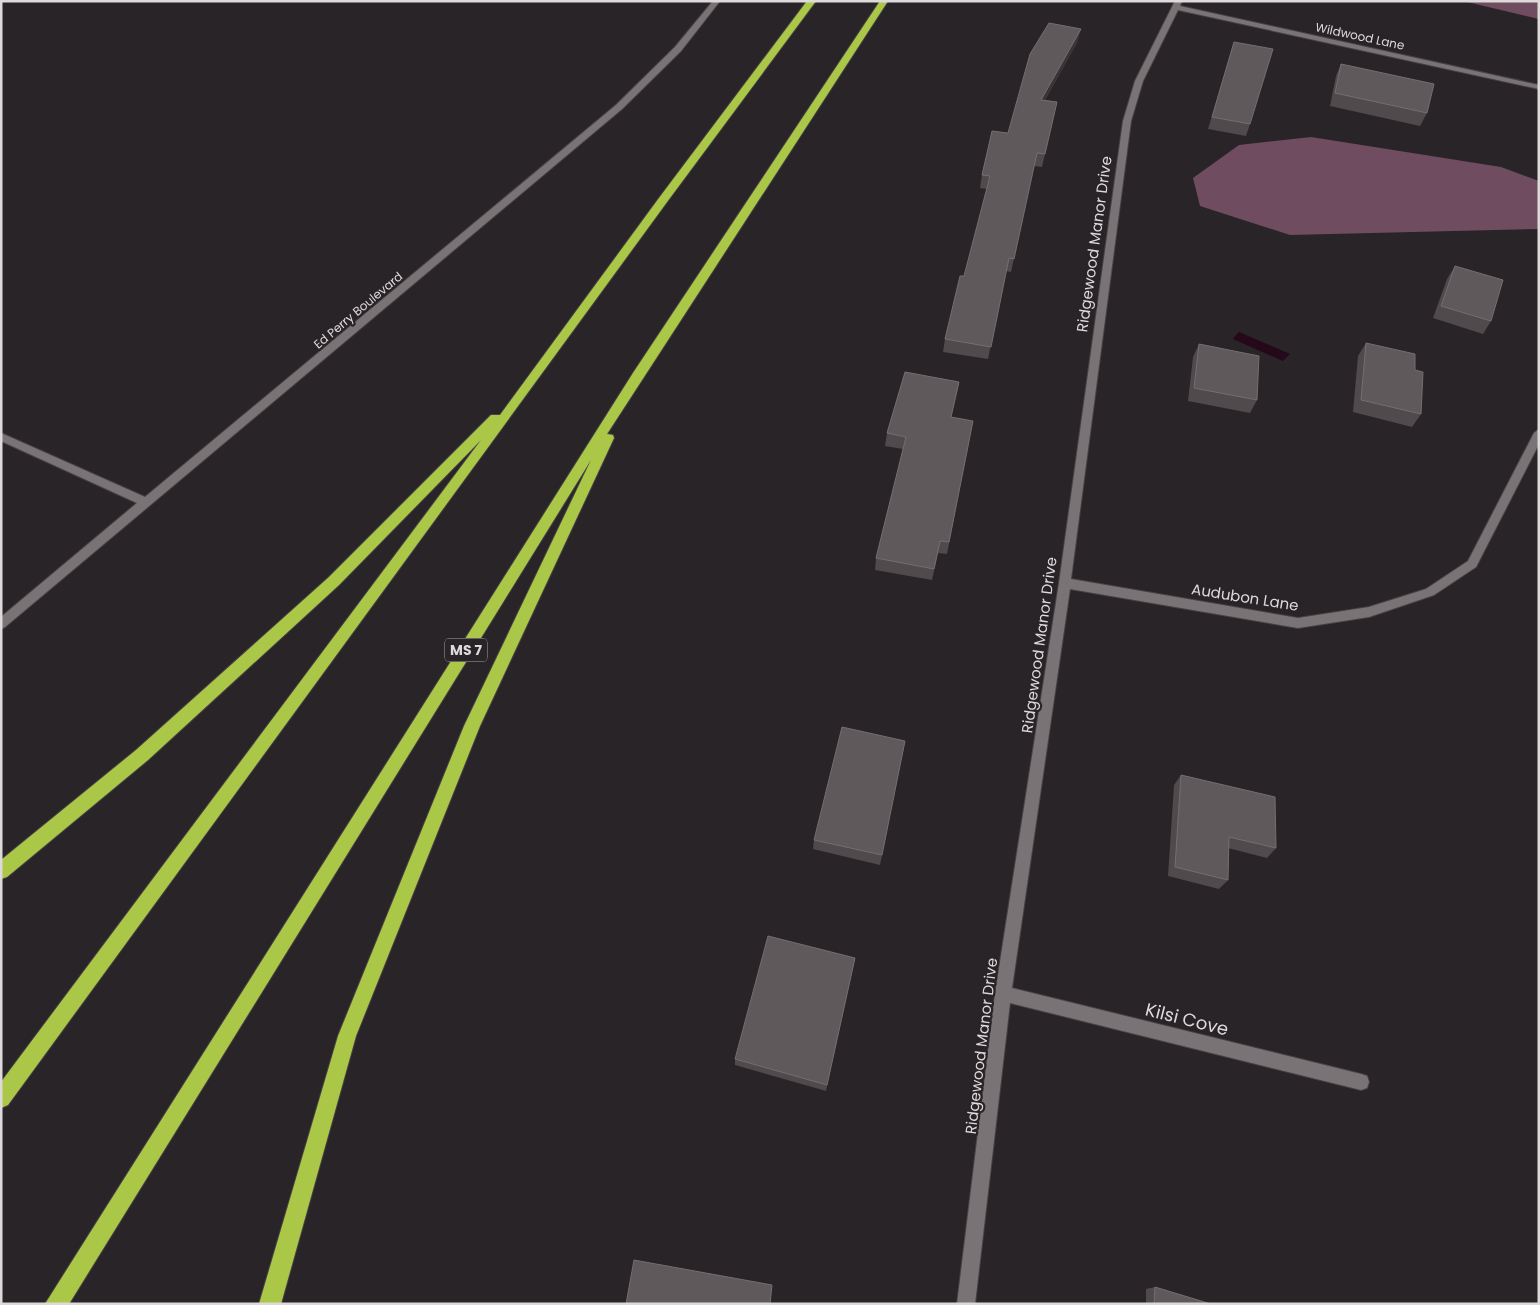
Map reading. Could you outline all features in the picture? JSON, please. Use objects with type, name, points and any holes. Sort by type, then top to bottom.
[{"type":"highway","points":[[1,1098],[533,379],[663,200],[812,1]]},
{"type":"highway","name":"MS 7","points":[[56,1304],[637,376],[884,1]]},
{"type":"highway","points":[[270,1304],[347,1036],[472,726],[637,376]]},
{"type":"highway","points":[[1,871],[142,755],[334,581],[533,379]]},
{"type":"street","name":"Ed Perry Boulevard","points":[[1,624],[619,107],[678,49],[717,1]]},
{"type":"street","name":"Wildwood Lane","points":[[1178,4],[1539,87]]},
{"type":"street","name":"Ridgewood Manor Drive","points":[[966,1304],[1003,994],[1065,583],[1127,121],[1139,80],[1178,4]]},
{"type":"street","name":"Audubon Lane","points":[[1065,583],[1298,623],[1369,612],[1430,592],[1472,564],[1539,433]]},
{"type":"street","points":[[1,437],[147,503]]},
{"type":"street","name":"Kilsi Cove","points":[[1003,994],[1361,1082]]},
{"type":"shaded area","points":[[1463,1],[1539,1],[1539,19]]},
{"type":"shaded area","points":[[1311,137],[1501,167],[1539,181],[1539,229],[1290,235],[1200,206],[1193,178],[1239,145]]},
{"type":"shaded area","points":[[1239,332],[1290,354],[1283,361],[1233,339]]},
{"type":"building","points":[[1049,23],[1081,29],[1041,100],[1057,102],[1045,154],[1037,153],[1014,259],[1009,258],[991,347],[945,339],[960,276],[964,276],[990,176],[982,175],[992,131],[1008,133],[1030,54]]},
{"type":"building","points":[[1234,42],[1273,49],[1250,124],[1212,117]]},
{"type":"building","points":[[1341,64],[1434,84],[1427,113],[1335,93]]},
{"type":"building","points":[[1455,266],[1503,280],[1491,321],[1441,306]]},
{"type":"building","points":[[1366,343],[1415,354],[1415,370],[1423,372],[1421,414],[1361,400]]},
{"type":"building","points":[[1199,344],[1259,356],[1257,400],[1194,388]]},
{"type":"building","points":[[905,372],[959,382],[951,417],[973,421],[949,542],[940,541],[934,569],[876,558],[906,437],[887,433]]},
{"type":"building","points":[[842,727],[905,741],[882,855],[814,840]]},
{"type":"building","points":[[1181,775],[1275,797],[1276,848],[1229,837],[1228,880],[1175,867]]},
{"type":"building","points":[[768,936],[855,958],[827,1085],[735,1059]]},
{"type":"building","points":[[634,1260],[772,1285],[770,1304],[626,1304]]},
{"type":"building","points":[[1155,1287],[1211,1304],[1154,1304]]}]
